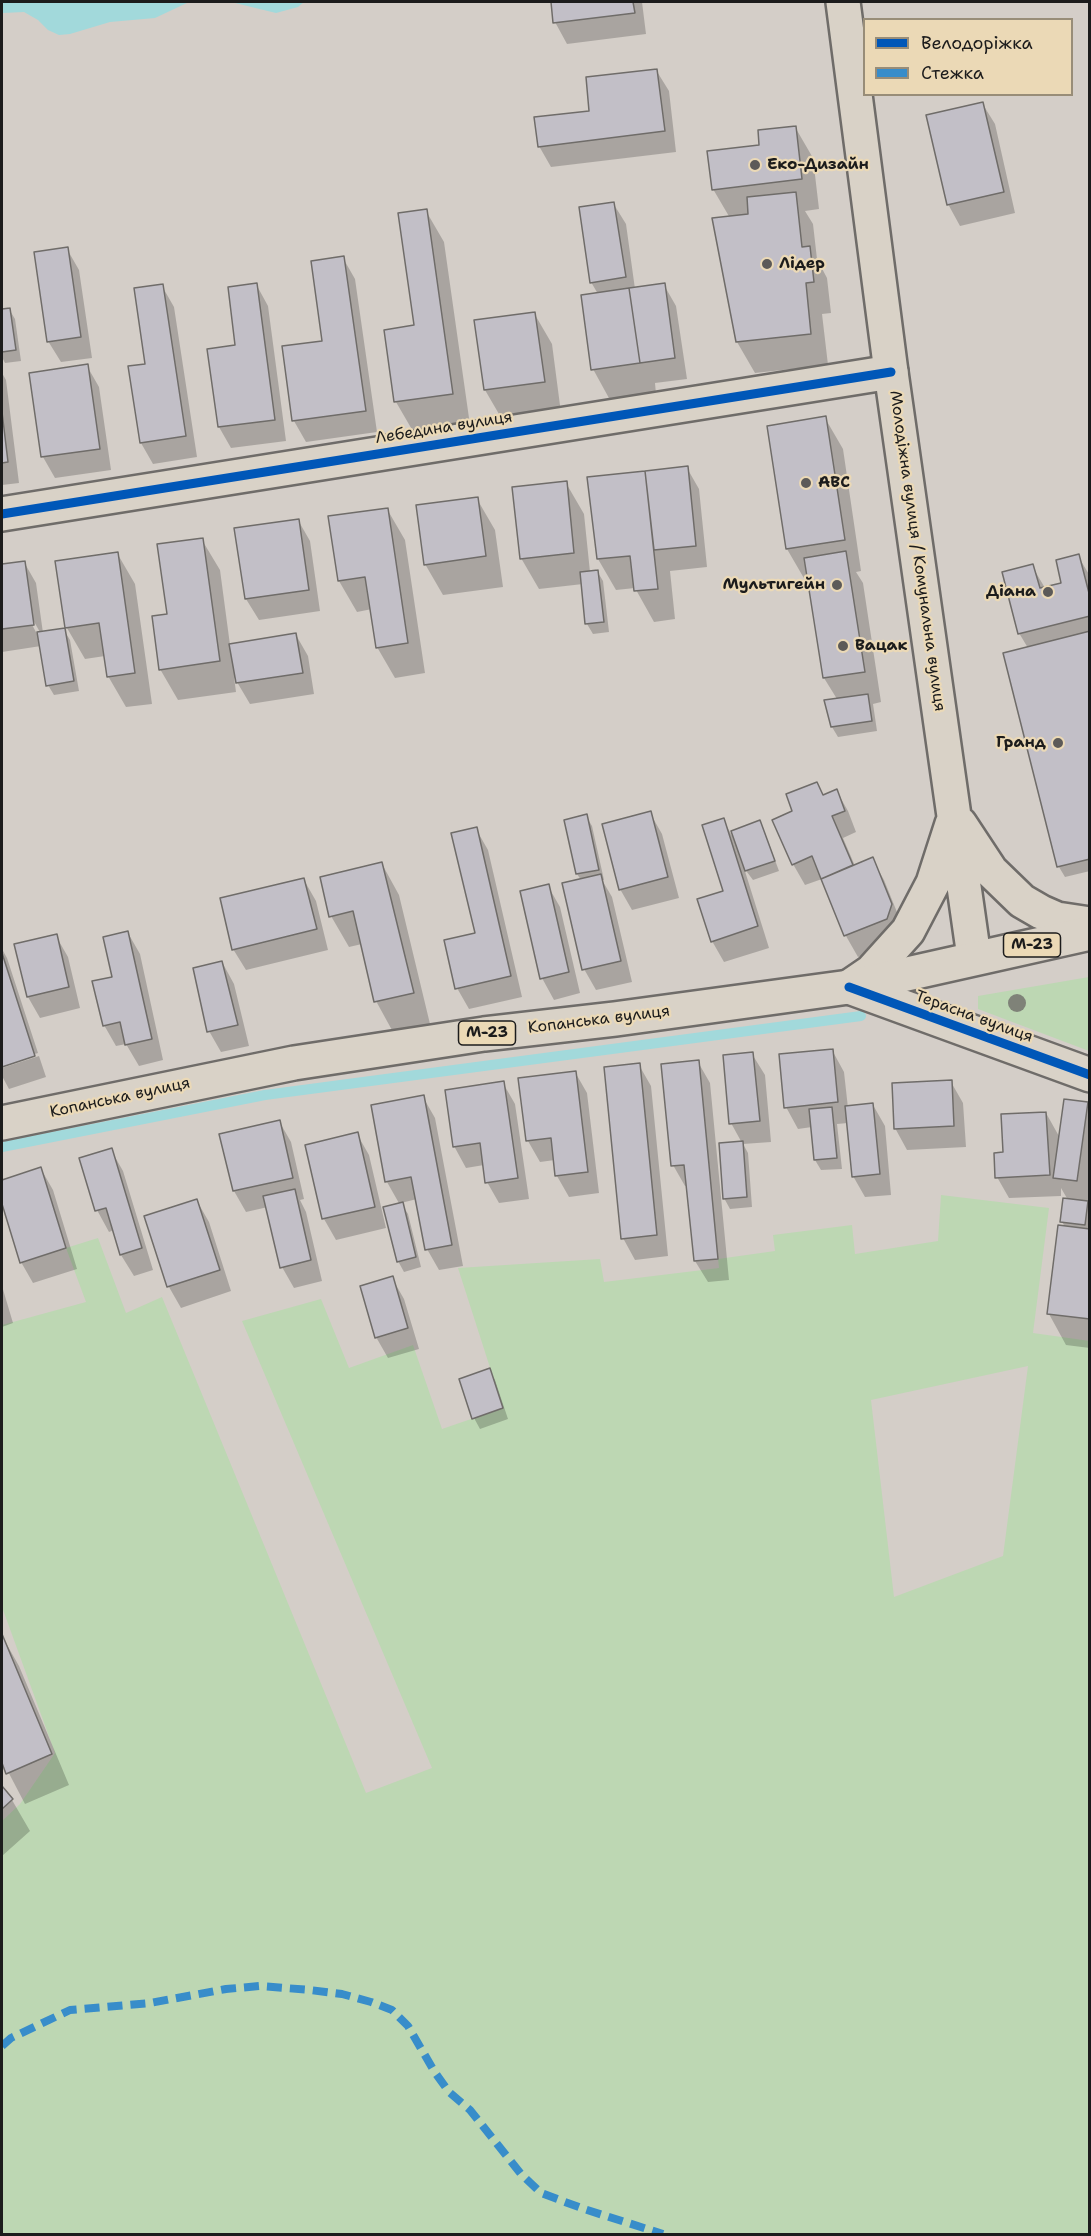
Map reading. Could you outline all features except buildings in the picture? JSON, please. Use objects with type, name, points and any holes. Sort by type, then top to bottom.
[{"type":"main road","name":"Молодіжна вулиця / Комунальна вулиця","points":[[843,2],[891,372],[974,957]]},
{"type":"main road","name":"Лебедина вулиця","points":[[2,514],[891,372]]},
{"type":"main road","points":[[954,814],[991,871],[1022,901],[1057,919],[1089,924]]},
{"type":"main road","points":[[849,987],[872,972],[908,931],[933,883],[954,814]]},
{"type":"main road","name":"Копанська вулиця","points":[[2,1123],[294,1063],[484,1034],[615,1019],[849,987],[974,957],[1089,933]]},
{"type":"main road","name":"Терасна вулиця","points":[[849,987],[1089,1075]]},
{"type":"green space","points":[[1089,977],[1089,1051],[978,1009],[978,996]]},
{"type":"green space","points":[[941,1195],[1049,1208],[1033,1333],[1090,1341],[1089,2234],[2,2234],[2,1821],[20,1804],[55,1753],[2,1607],[2,1325],[86,1302],[66,1248],[98,1238],[126,1313],[162,1297],[366,1793],[432,1768],[242,1321],[321,1299],[349,1368],[413,1345],[442,1429],[503,1408],[458,1268],[600,1259],[604,1282],[719,1268],[718,1259],[775,1251],[773,1235],[852,1225],[855,1254],[938,1241]],"holes":[[[1028,1366],[1003,1556],[894,1597],[871,1400]]]},
{"type":"water","points":[[2,2],[189,2],[155,18],[110,22],[59,35],[48,30],[38,20],[24,12],[2,13]]},
{"type":"water","points":[[231,2],[304,2],[298,7],[276,13]]},
{"type":"waterway","points":[[2,1147],[265,1095],[861,1016]]},
{"type":"marked path","points":[[2,2046],[11,2038],[70,2010],[150,2003],[226,1989],[260,1986],[310,1990],[342,1994],[371,2002],[392,2010],[408,2026],[449,2092],[470,2110],[521,2174],[541,2193],[663,2234]]},
{"type":"cycle path","points":[[2,514],[891,372]]},
{"type":"cycle path","points":[[849,987],[1090,1075]]},
{"type":"place","name":"Еко-Дизайн","points":[[755,165]]},
{"type":"place","name":"Лідер","points":[[767,264]]},
{"type":"place","name":"ABC","points":[[806,483]]},
{"type":"place","name":"Мультигейн","points":[[837,585]]},
{"type":"place","name":"Діана","points":[[1048,592]]},
{"type":"place","name":"Вацак","points":[[843,646]]},
{"type":"place","name":"Гранд","points":[[1058,743]]}]
